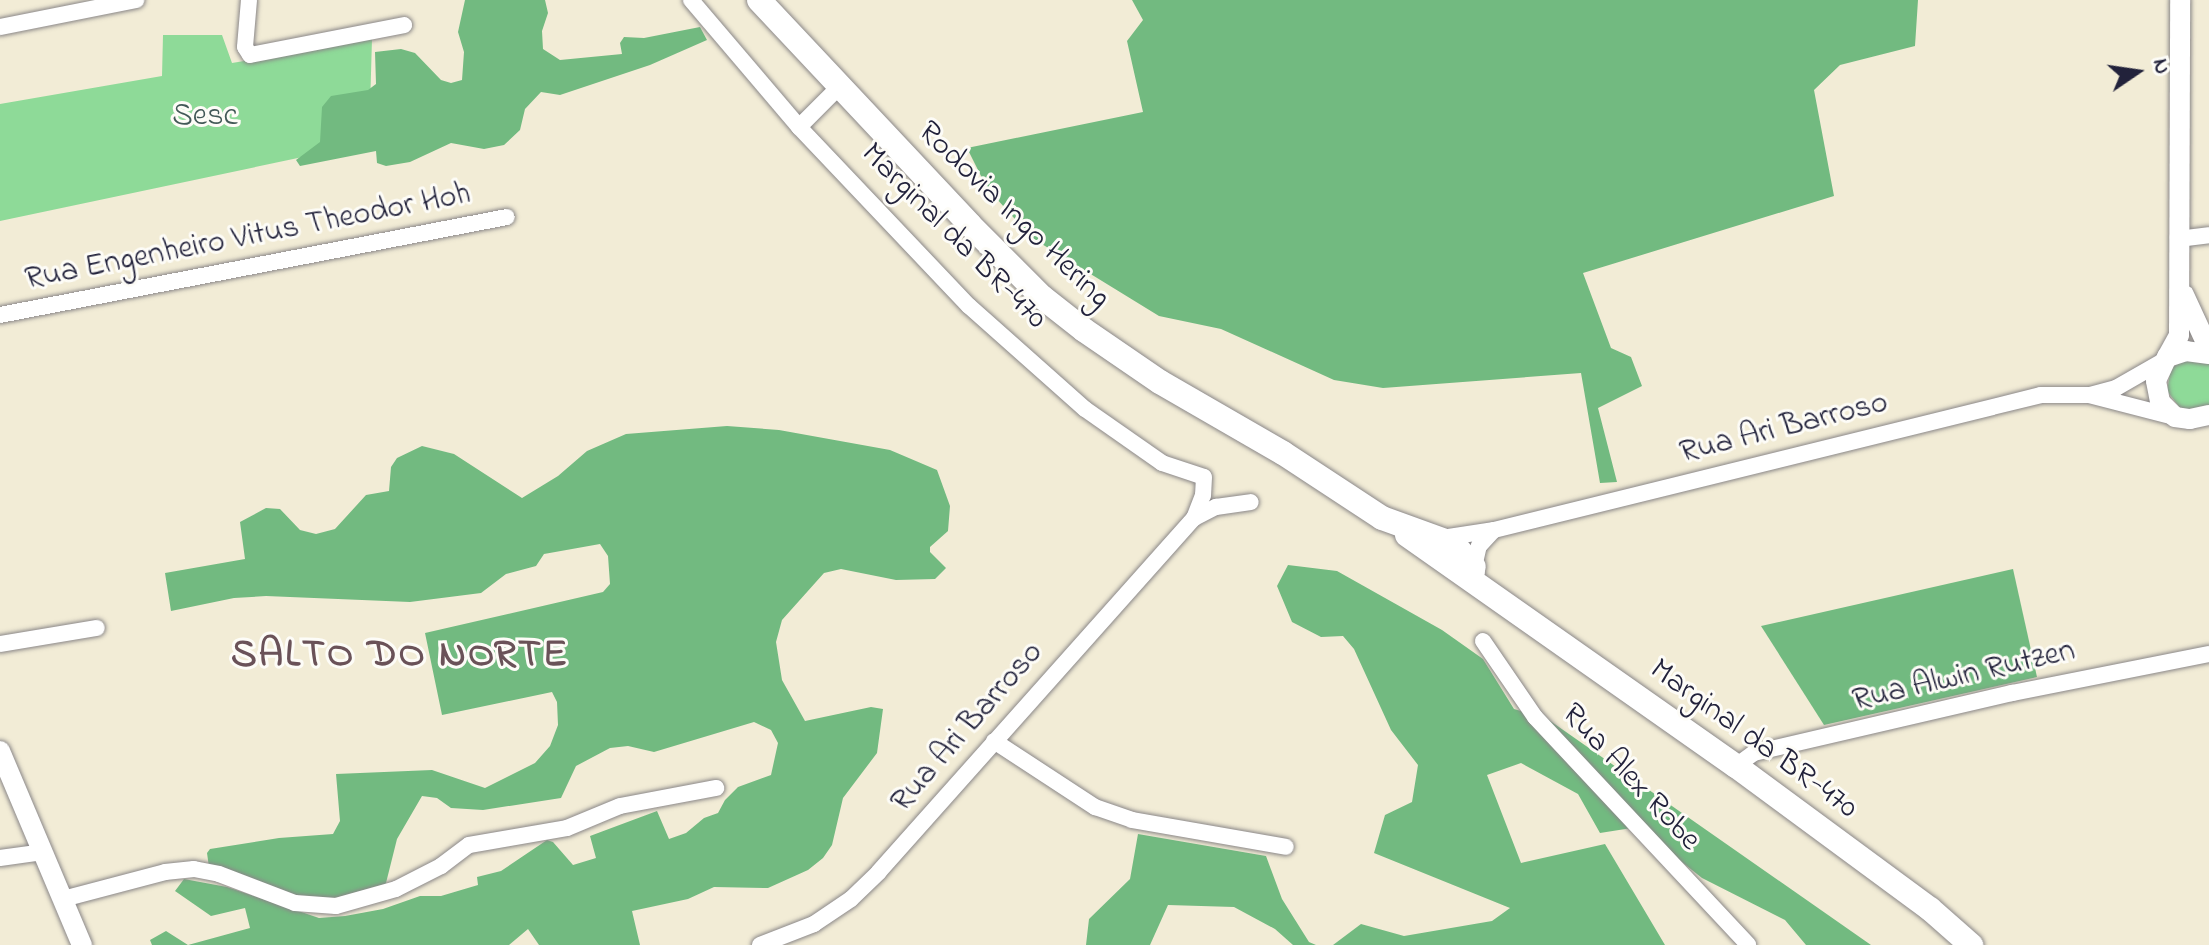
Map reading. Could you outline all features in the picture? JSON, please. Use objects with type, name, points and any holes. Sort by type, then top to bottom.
[{"type":"highway","name":"Rodovia Ingo Hering","points":[[759,0],[959,214],[1053,305],[1121,357],[1382,518]]},
{"type":"highway","points":[[1382,518],[1402,528],[1442,538],[1466,554],[1474,567]]},
{"type":"highway","name":"Marginal da BR-470","points":[[1382,518],[1736,766],[1930,909],[1971,945]]},
{"type":"main road","points":[[2180,0],[2179,335],[2165,359],[2157,392],[2167,411],[2209,434]]},
{"type":"main road","points":[[2179,283],[2209,352]]},
{"type":"main road","points":[[2165,359],[2195,350],[2209,352]]},
{"type":"main road","points":[[2179,418],[2209,415]]},
{"type":"main road","points":[[0,751],[82,945]]},
{"type":"street","points":[[0,27],[136,0]]},
{"type":"street","points":[[249,0],[245,47],[250,55],[404,25]]},
{"type":"street","name":"Marginal da BR-470","points":[[691,0],[799,127],[969,306],[1085,409],[1162,463],[1204,477]]},
{"type":"street","points":[[799,127],[839,87]]},
{"type":"street","name":"Rua Engenheiro Vitus Theodor Hoh","points":[[0,315],[507,217]]},
{"type":"street","points":[[2178,239],[2209,235]]},
{"type":"street","name":"Rua Ari Barroso","points":[[1442,538],[1494,530],[2030,397],[2089,395],[2116,388],[2165,359]]},
{"type":"street","name":"Rua Ari Barroso","points":[[2089,395],[2179,418]]},
{"type":"street","name":"Rua Ari Barroso","points":[[760,945],[814,924],[851,899],[1194,518],[1203,495],[1204,477]]},
{"type":"street","name":"Rua Ari Barroso","points":[[1194,518],[1216,507],[1251,502]]},
{"type":"street","points":[[1474,567],[1479,546],[1494,530]]},
{"type":"street","name":"Marginal da BR-470","points":[[1474,567],[1491,596]]},
{"type":"street","points":[[0,644],[97,628]]},
{"type":"street","name":"Rua Alex Robe","points":[[1483,641],[1535,717],[1748,945]]},
{"type":"street","name":"Rua Alwin Rutzen","points":[[1736,766],[1754,753],[1997,697],[2209,654]]},
{"type":"street","points":[[994,741],[1095,807],[1145,822],[1286,847]]},
{"type":"street","points":[[63,899],[165,872],[194,869],[219,874],[295,903],[336,906],[415,880],[469,845],[567,828],[620,806],[716,788]]},
{"type":"street","points":[[0,858],[43,852]]},
{"type":"green space","points":[[465,0],[545,0],[548,13],[542,31],[543,49],[560,60],[622,54],[620,43],[624,37],[644,38],[700,27],[707,40],[650,65],[560,95],[541,92],[525,109],[520,130],[504,145],[484,149],[451,143],[410,162],[386,166],[377,163],[376,151],[300,166],[296,160],[320,142],[322,107],[331,96],[368,90],[376,84],[375,52],[401,49],[415,53],[441,80],[451,83],[462,80],[464,52],[458,32]]},
{"type":"green space","points":[[1132,0],[1918,0],[1915,46],[1840,65],[1814,90],[1834,196],[1583,273],[1611,348],[1631,357],[1642,386],[1598,408],[1617,482],[1600,483],[1581,373],[1383,388],[1334,380],[1221,329],[1159,316],[1032,238],[987,188],[967,148],[1143,112],[1127,41],[1143,20]]},
{"type":"green space","name":"Sesc","points":[[163,35],[222,35],[232,63],[372,39],[369,143],[0,221],[0,104],[162,76]]},
{"type":"green space","points":[[2190,357],[2209,364],[2209,407],[2204,410],[2181,409],[2167,391],[2171,368]]},
{"type":"green space","points":[[727,426],[779,430],[890,450],[937,470],[950,506],[948,531],[930,547],[930,552],[946,568],[935,579],[896,580],[841,569],[824,573],[782,620],[776,642],[782,680],[805,721],[871,707],[883,709],[877,753],[843,798],[832,845],[823,858],[808,870],[768,888],[714,887],[688,899],[632,911],[640,945],[539,945],[528,929],[509,945],[188,945],[250,928],[245,908],[211,916],[175,891],[184,879],[227,887],[319,918],[383,909],[420,896],[441,896],[478,885],[477,877],[501,871],[547,840],[553,842],[573,865],[596,858],[590,836],[657,811],[669,839],[686,833],[704,818],[718,813],[738,787],[771,775],[778,743],[771,730],[754,722],[654,752],[628,746],[610,748],[576,766],[561,798],[483,810],[451,808],[437,798],[422,796],[397,839],[385,887],[344,899],[293,896],[209,867],[207,853],[210,849],[279,838],[333,834],[340,821],[336,774],[432,770],[485,788],[535,763],[550,746],[558,725],[557,702],[552,692],[442,715],[425,633],[603,592],[610,584],[608,556],[600,544],[544,554],[536,566],[506,574],[481,593],[410,602],[266,596],[234,598],[171,611],[165,573],[245,559],[240,522],[266,508],[280,509],[300,530],[316,534],[335,529],[366,495],[389,491],[391,467],[397,458],[422,446],[454,454],[522,498],[558,476],[587,451],[626,434]]},
{"type":"green space","points":[[1288,565],[1337,571],[1442,630],[1483,659],[1514,709],[1546,718],[1871,945],[1806,945],[1785,920],[1702,878],[1638,827],[1600,833],[1578,794],[1521,763],[1487,775],[1521,863],[1605,844],[1665,945],[1333,945],[1361,924],[1404,936],[1492,921],[1510,908],[1374,853],[1385,815],[1412,802],[1418,765],[1391,730],[1354,649],[1343,636],[1321,637],[1292,622],[1277,586]]},
{"type":"green space","points":[[2013,569],[2037,677],[1824,725],[1761,626]]},
{"type":"green space","points":[[1138,834],[1266,856],[1282,899],[1309,942],[1316,945],[1293,945],[1275,929],[1234,907],[1168,905],[1150,945],[1086,945],[1089,919],[1130,879]]},
{"type":"green space","points":[[166,931],[188,945],[152,945],[150,940]]},
{"type":"district","name":"SALTO DO NORTE","points":[[400,656]]}]
